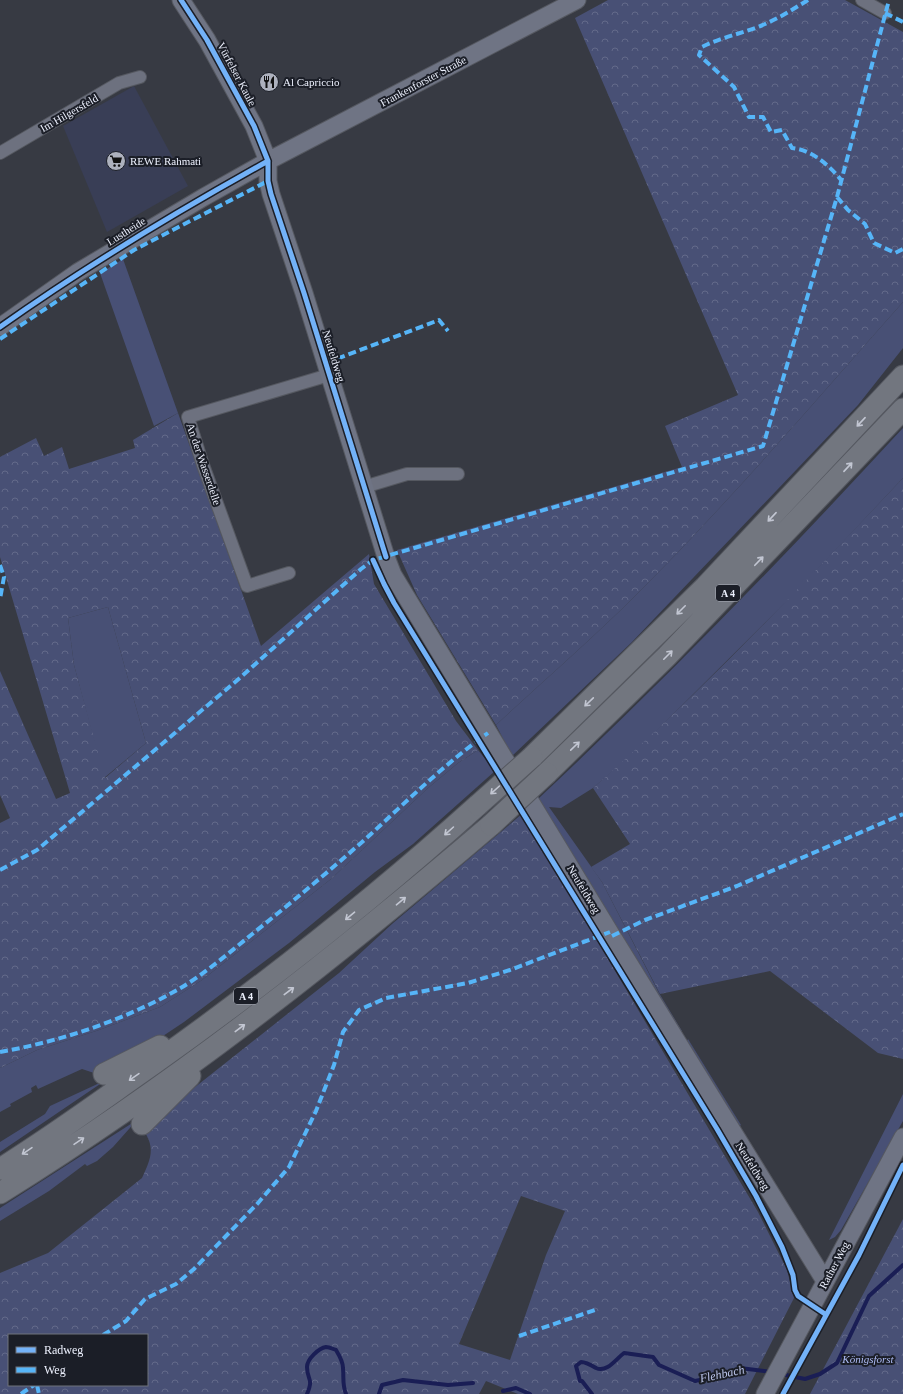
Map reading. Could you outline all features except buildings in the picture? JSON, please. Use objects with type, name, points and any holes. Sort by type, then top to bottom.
[{"type":"highway","name":"A 4","points":[[0,1168],[109,1095],[222,1015],[345,920],[424,854],[532,757],[705,587],[903,376]]},
{"type":"highway","name":"A 4","points":[[0,1193],[124,1111],[222,1042],[329,960],[491,825],[547,773],[667,656],[903,409]]},
{"type":"highway","points":[[104,1074],[222,1015]]},
{"type":"highway","points":[[142,1124],[222,1042]]},
{"type":"main road","name":"Vürfelser Kaule","points":[[181,0],[207,40],[254,126],[268,161]]},
{"type":"main road","name":"Frankenforster Straße","points":[[268,161],[577,0]]},
{"type":"main road","name":"Lustheide","points":[[0,327],[78,272],[160,222],[268,161]]},
{"type":"main road","name":"Neufeldweg","points":[[268,161],[268,182],[271,194],[386,557],[406,599],[726,1123],[825,1281]]},
{"type":"main road","name":"Rather Weg","points":[[765,1394],[903,1137]]},
{"type":"street","points":[[862,0],[885,13]]},
{"type":"street","name":"Im Hilgersfeld","points":[[0,153],[119,83],[140,77]]},
{"type":"street","name":"An der Wasserdelle","points":[[289,574],[247,586],[203,465],[188,417],[329,375]]},
{"type":"street","points":[[364,487],[407,474],[458,474]]},
{"type":"shaded area","points":[[134,86],[188,186],[107,232],[63,126]]},
{"type":"green space","points":[[608,0],[845,0],[903,32],[903,302],[773,449],[673,558],[603,627],[496,725],[417,595],[397,550],[682,467],[665,426],[738,395],[575,18]]},
{"type":"green space","points":[[123,259],[178,413],[154,426],[100,273]]},
{"type":"green space","points":[[903,302],[903,348],[858,405],[632,642],[512,756],[496,725],[603,627],[673,558],[773,449]]},
{"type":"green space","points":[[178,413],[261,646],[369,554],[374,584],[456,721],[478,750],[458,763],[428,788],[331,879],[202,980],[160,1007],[99,1030],[37,1050],[0,1068],[0,823],[10,818],[0,795],[0,671],[56,799],[70,793],[0,557],[0,457],[36,438],[44,456],[62,447],[69,469],[135,448],[133,440]],"holes":[[[108,607],[146,743],[105,778],[74,665],[68,618]]]},
{"type":"green space","points":[[903,428],[903,478],[798,590],[636,751],[593,788],[561,808],[549,807],[602,882],[659,993],[682,1031],[679,1033],[537,800],[678,664]]},
{"type":"green space","points":[[903,478],[903,1059],[878,1053],[770,971],[660,994],[602,882],[591,867],[630,844],[593,788],[674,714],[752,636]]},
{"type":"green space","points":[[108,607],[146,743],[104,778],[74,665],[68,618]]},
{"type":"green space","points":[[478,750],[495,771],[413,844],[375,872],[289,943],[184,1022],[151,1044],[94,1073],[82,1069],[38,1089],[36,1085],[31,1088],[32,1092],[10,1104],[11,1106],[0,1112],[0,1068],[37,1050],[99,1030],[160,1007],[202,980],[331,879],[428,788],[458,763]]},
{"type":"green space","points":[[522,814],[758,1212],[787,1270],[794,1298],[745,1394],[518,1394],[486,1381],[479,1394],[0,1394],[0,1273],[48,1253],[142,1178],[149,1160],[151,1149],[148,1137],[144,1131],[146,1126],[339,973],[392,924]],"holes":[[[521,1196],[565,1211],[546,1255],[510,1360],[459,1344]]]},
{"type":"green space","points":[[688,1039],[741,1125],[738,1127],[686,1043]]},
{"type":"green space","points":[[106,1080],[0,1152],[0,1142],[45,1114],[50,1106]]},
{"type":"green space","points":[[903,1094],[903,1121],[841,1230],[835,1237],[829,1240]]},
{"type":"green space","points":[[137,1120],[113,1147],[97,1161],[87,1166],[85,1164],[49,1191],[0,1221],[0,1208]]},
{"type":"green space","name":"Königsforst","points":[[903,1219],[903,1394],[810,1394]]},
{"type":"waterway","name":"Flehbach","points":[[781,1374],[805,1379],[820,1374],[837,1363],[869,1296],[903,1265]]},
{"type":"waterway","name":"Flehbach","points":[[307,1394],[310,1385],[307,1371],[309,1361],[320,1349],[326,1347],[336,1350],[341,1358],[346,1394]]},
{"type":"waterway","name":"Flehbach","points":[[592,1394],[582,1381],[580,1381],[576,1366],[583,1362],[596,1368],[604,1369],[611,1365],[624,1353],[653,1357],[659,1365],[695,1381],[725,1375],[740,1368],[772,1372]]},
{"type":"waterway","name":"Flehbach","points":[[379,1394],[382,1385],[403,1380],[448,1385],[473,1383]]},
{"type":"waterway","name":"Flehbach","points":[[503,1391],[516,1388],[530,1394]]},
{"type":"marked path","points":[[808,0],[784,15],[765,24],[702,47],[699,55],[734,87],[749,117],[763,117],[771,132],[782,130],[792,148],[799,149],[820,159],[832,169],[842,181]]},
{"type":"marked path","points":[[0,870],[37,850],[241,677],[361,569],[373,560],[763,446],[837,197],[889,0]]},
{"type":"marked path","points":[[885,13],[903,22]]},
{"type":"marked path","points":[[0,339],[134,250],[268,181]]},
{"type":"marked path","points":[[837,197],[848,210],[865,224],[874,243],[895,253],[903,249]]},
{"type":"marked path","points":[[326,363],[439,320],[448,331]]},
{"type":"marked path","points":[[0,565],[4,577],[0,599]]},
{"type":"marked path","points":[[0,1052],[46,1042],[115,1020],[179,989],[207,971],[342,860],[443,769],[488,733]]},
{"type":"marked path","points":[[612,936],[645,920],[737,886],[903,814]]},
{"type":"marked path","points":[[105,1334],[126,1321],[145,1299],[176,1284],[194,1269],[258,1203],[289,1167],[316,1111],[334,1065],[343,1032],[359,1010],[386,998],[468,983],[510,970],[610,932]]},
{"type":"marked path","points":[[519,1336],[595,1310]]},
{"type":"marked path","points":[[21,1394],[33,1386]]},
{"type":"marked path","points":[[37,1386],[39,1394]]},
{"type":"cycle path","points":[[181,0],[207,40],[254,126],[268,161],[268,181],[271,194],[304,293],[386,557]]},
{"type":"cycle path","points":[[0,327],[65,282],[132,240],[268,161]]},
{"type":"cycle path","points":[[373,560],[394,603],[717,1129],[756,1196],[782,1247],[793,1275],[795,1290],[798,1296],[825,1314]]},
{"type":"cycle path","points":[[783,1394],[859,1255],[903,1165]]},
{"type":"place","name":"Al Capriccio","points":[[269,82]]},
{"type":"place","name":"REWE Rahmati","points":[[116,161]]}]
